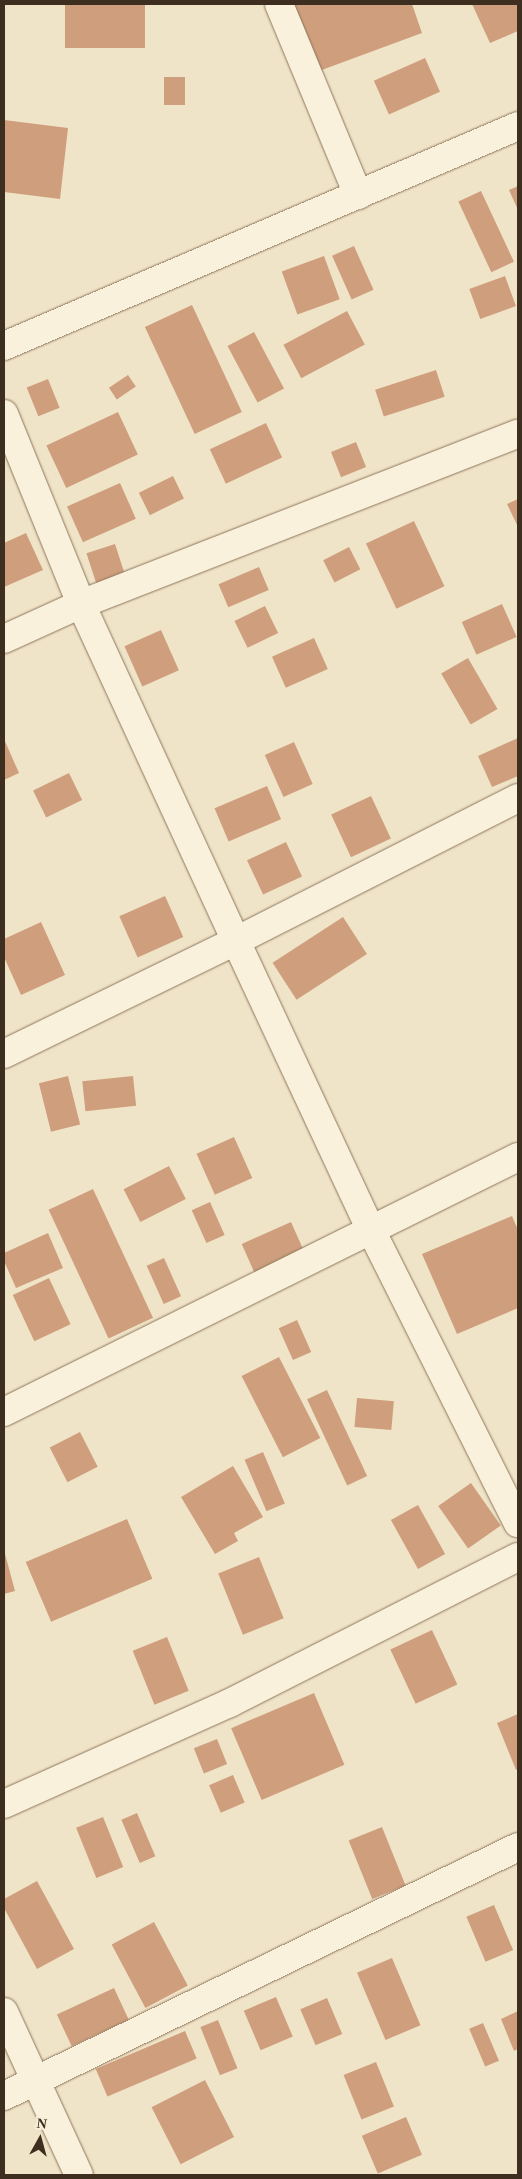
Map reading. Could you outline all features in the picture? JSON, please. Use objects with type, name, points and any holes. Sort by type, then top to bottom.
[{"type":"street","points":[[279,4],[358,195]]},
{"type":"street","points":[[4,346],[518,126]]},
{"type":"street","points":[[4,414],[81,604],[236,941],[371,1230],[518,1524]]},
{"type":"street","points":[[4,638],[81,604],[518,434]]},
{"type":"street","points":[[4,1054],[236,941],[518,798]]},
{"type":"street","points":[[4,1412],[518,1157]]},
{"type":"street","points":[[4,1804],[230,1703],[518,1557]]},
{"type":"street","points":[[4,2096],[518,1847]]},
{"type":"street","points":[[4,2012],[79,2175]]},
{"type":"building","points":[[65,4],[145,4],[145,48],[65,48]]},
{"type":"building","points":[[293,4],[412,4],[422,33],[319,71]]},
{"type":"building","points":[[472,4],[518,4],[518,31],[490,43]]},
{"type":"building","points":[[425,58],[440,92],[389,115],[374,81]]},
{"type":"building","points":[[164,77],[185,77],[185,105],[164,105]]},
{"type":"building","points":[[4,120],[68,128],[60,199],[4,192]]},
{"type":"building","points":[[518,186],[518,210],[509,190]]},
{"type":"building","points":[[481,191],[514,262],[491,272],[458,202]]},
{"type":"building","points":[[354,246],[374,290],[352,300],[332,256]]},
{"type":"building","points":[[324,256],[340,299],[297,315],[282,271]]},
{"type":"building","points":[[505,276],[516,306],[480,319],[469,289]]},
{"type":"building","points":[[192,305],[242,412],[195,434],[145,327]]},
{"type":"building","points":[[347,311],[365,345],[301,378],[283,345]]},
{"type":"building","points":[[254,332],[284,389],[258,403],[228,346]]},
{"type":"building","points":[[436,370],[445,397],[384,416],[375,390]]},
{"type":"building","points":[[128,375],[136,387],[117,399],[109,388]]},
{"type":"building","points":[[48,379],[60,408],[38,416],[27,388]]},
{"type":"building","points":[[118,412],[138,455],[66,488],[46,445]]},
{"type":"building","points":[[266,423],[282,457],[226,484],[210,449]]},
{"type":"building","points":[[356,442],[366,467],[341,477],[331,452]]},
{"type":"building","points":[[173,476],[184,498],[150,515],[139,493]]},
{"type":"building","points":[[120,483],[136,519],[83,542],[67,507]]},
{"type":"building","points":[[518,499],[518,527],[507,504]]},
{"type":"building","points":[[414,521],[444,586],[396,609],[366,543]]},
{"type":"building","points":[[26,533],[43,570],[4,587],[4,543]]},
{"type":"building","points":[[115,544],[128,583],[99,592],[86,553]]},
{"type":"building","points":[[349,547],[360,569],[335,582],[323,560]]},
{"type":"building","points":[[259,567],[269,590],[228,607],[218,584]]},
{"type":"building","points":[[502,604],[517,637],[476,655],[462,622]]},
{"type":"building","points":[[265,606],[278,633],[248,648],[234,621]]},
{"type":"building","points":[[161,630],[179,670],[142,686],[124,646]]},
{"type":"building","points":[[314,638],[328,669],[286,688],[272,657]]},
{"type":"building","points":[[468,658],[497,709],[471,725],[441,674]]},
{"type":"building","points":[[518,738],[518,776],[492,787],[478,756]]},
{"type":"building","points":[[4,739],[19,773],[4,780]]},
{"type":"building","points":[[294,742],[313,784],[283,797],[265,755]]},
{"type":"building","points":[[69,773],[82,800],[46,817],[33,791]]},
{"type":"building","points":[[267,786],[281,819],[229,841],[215,808]]},
{"type":"building","points":[[371,796],[391,839],[351,857],[331,815]]},
{"type":"building","points":[[286,842],[302,876],[263,895],[247,860]]},
{"type":"building","points":[[165,896],[183,937],[138,957],[119,916]]},
{"type":"building","points":[[343,917],[367,954],[297,1000],[273,963]]},
{"type":"building","points":[[41,922],[65,975],[21,995],[4,957],[4,939]]},
{"type":"building","points":[[68,1076],[80,1125],[51,1132],[39,1083]]},
{"type":"building","points":[[133,1076],[136,1106],[85,1111],[82,1081]]},
{"type":"building","points":[[234,1137],[252,1178],[215,1195],[197,1154]]},
{"type":"building","points":[[169,1166],[186,1199],[140,1222],[124,1189]]},
{"type":"building","points":[[93,1189],[153,1318],[109,1338],[49,1210]]},
{"type":"building","points":[[210,1202],[225,1235],[206,1243],[192,1210]]},
{"type":"building","points":[[512,1216],[518,1230],[518,1308],[457,1334],[422,1254]]},
{"type":"building","points":[[291,1222],[305,1253],[255,1275],[242,1244]]},
{"type":"building","points":[[48,1233],[63,1268],[16,1288],[4,1261],[4,1253]]},
{"type":"building","points":[[164,1258],[181,1296],[164,1304],[147,1266]]},
{"type":"building","points":[[49,1278],[71,1324],[34,1341],[13,1295]]},
{"type":"building","points":[[297,1320],[311,1352],[293,1360],[279,1328]]},
{"type":"building","points":[[279,1357],[320,1438],[283,1457],[242,1376]]},
{"type":"building","points":[[327,1390],[367,1476],[347,1485],[307,1399]]},
{"type":"building","points":[[357,1398],[394,1401],[391,1430],[354,1427]]},
{"type":"building","points":[[80,1432],[98,1467],[67,1482],[50,1447]]},
{"type":"building","points":[[263,1452],[285,1504],[266,1511],[245,1460]]},
{"type":"building","points":[[233,1466],[263,1517],[234,1533],[238,1541],[215,1554],[181,1497]]},
{"type":"building","points":[[471,1483],[501,1526],[468,1549],[438,1506]]},
{"type":"building","points":[[418,1505],[445,1554],[418,1569],[391,1520]]},
{"type":"building","points":[[127,1519],[152,1579],[51,1622],[26,1562]]},
{"type":"building","points":[[4,1550],[15,1591],[4,1594]]},
{"type":"building","points":[[259,1557],[284,1618],[243,1635],[218,1573]]},
{"type":"building","points":[[432,1630],[457,1684],[416,1704],[390,1649]]},
{"type":"building","points":[[167,1637],[189,1691],[154,1705],[133,1651]]},
{"type":"building","points":[[314,1693],[344,1765],[262,1800],[231,1728]]},
{"type":"building","points":[[518,1714],[518,1769],[516,1770],[497,1723]]},
{"type":"building","points":[[217,1739],[227,1764],[204,1773],[194,1748]]},
{"type":"building","points":[[233,1775],[245,1803],[221,1813],[209,1785]]},
{"type":"building","points":[[137,1813],[155,1856],[140,1863],[121,1820]]},
{"type":"building","points":[[103,1817],[123,1867],[96,1878],[76,1828]]},
{"type":"building","points":[[382,1827],[406,1885],[372,1899],[349,1840]]},
{"type":"building","points":[[37,1881],[74,1949],[37,1969],[4,1908],[4,1899]]},
{"type":"building","points":[[494,1905],[513,1950],[486,1962],[466,1917]]},
{"type":"building","points":[[154,1922],[188,1986],[145,2008],[112,1945]]},
{"type":"building","points":[[392,1958],[421,2025],[386,2040],[357,1973]]},
{"type":"building","points":[[114,1988],[129,2020],[72,2046],[57,2015]]},
{"type":"building","points":[[276,1997],[293,2037],[261,2050],[244,2011]]},
{"type":"building","points":[[327,1998],[342,2034],[316,2045],[300,2009]]},
{"type":"building","points":[[518,2011],[518,2049],[514,2051],[501,2019]]},
{"type":"building","points":[[218,2020],[237,2068],[220,2075],[200,2027]]},
{"type":"building","points":[[483,2023],[499,2061],[485,2067],[469,2029]]},
{"type":"building","points":[[185,2031],[197,2059],[107,2097],[96,2069]]},
{"type":"building","points":[[376,2062],[394,2107],[362,2120],[344,2075]]},
{"type":"building","points":[[205,2080],[234,2137],[181,2164],[152,2107]]},
{"type":"building","points":[[406,2117],[422,2155],[378,2173],[362,2136]]}]
